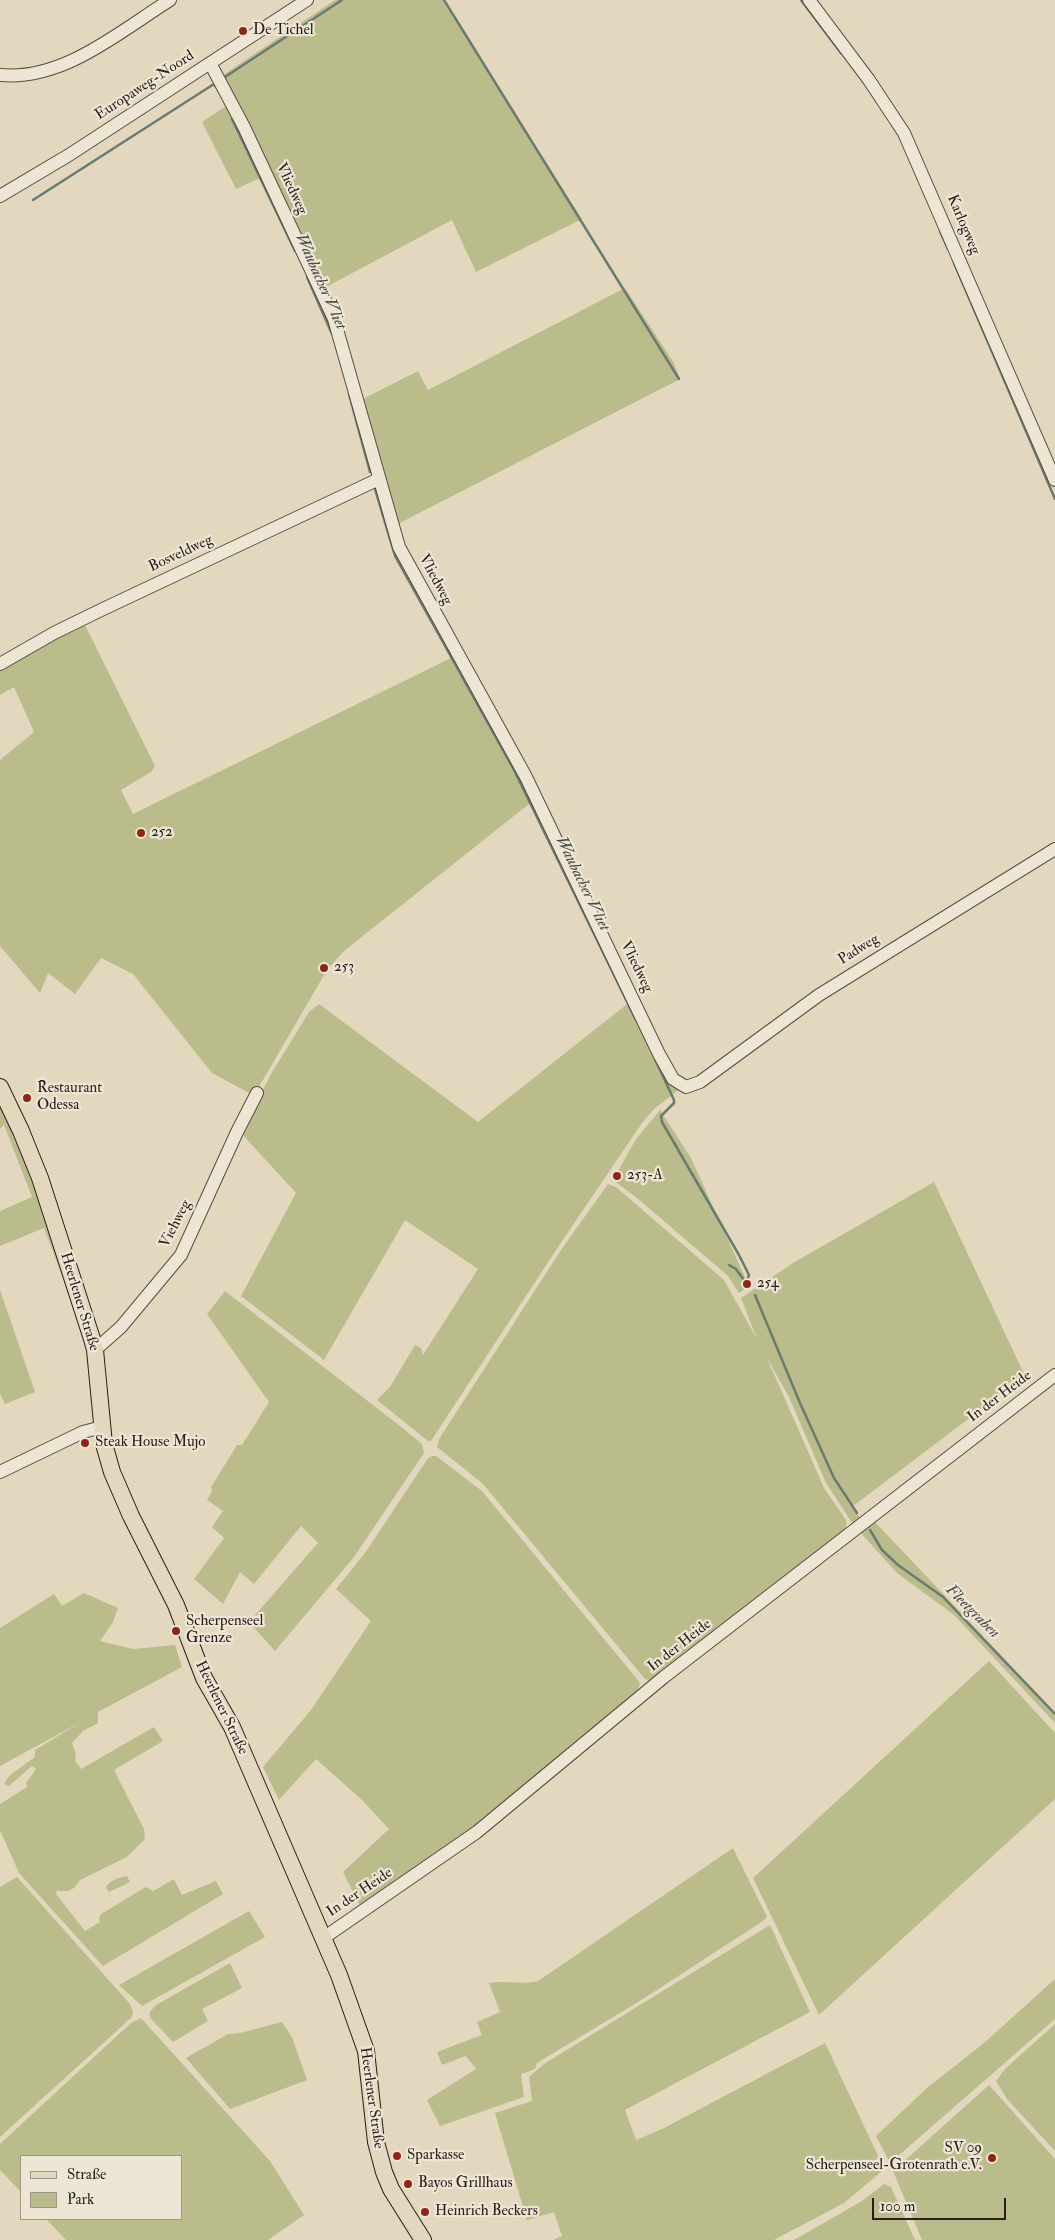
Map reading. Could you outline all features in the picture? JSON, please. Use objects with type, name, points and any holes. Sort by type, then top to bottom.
[{"type":"main road","name":"Heerlener Straße","points":[[0,1088],[21,1131],[40,1178],[95,1350],[102,1427],[109,1462],[121,1494],[165,1580],[214,1698],[232,1727],[354,2012],[366,2051],[376,2142],[384,2172],[395,2197],[423,2240]]},
{"type":"street","points":[[0,75],[23,76],[41,73],[70,63],[170,0]]},
{"type":"street","name":"Europaweg-Noord","points":[[0,196],[69,155],[306,0]]},
{"type":"street","name":"Karlogweg","points":[[809,0],[869,80],[904,133],[1055,480]]},
{"type":"street","name":"Vliedweg","points":[[210,63],[244,128],[334,319],[348,360],[393,530],[406,561],[526,777],[666,1067],[676,1082],[686,1087]]},
{"type":"street","name":"Bosveldweg","points":[[0,664],[93,614],[379,479]]},
{"type":"street","name":"Padweg","points":[[686,1087],[700,1082],[819,995],[1055,849]]},
{"type":"street","name":"Viehweg","points":[[95,1350],[121,1327],[181,1255],[237,1132],[258,1093]]},
{"type":"street","name":"In der Heide","points":[[322,1938],[477,1832],[664,1677],[1055,1375]]},
{"type":"street","points":[[0,1472],[83,1432],[102,1427]]},
{"type":"green space","points":[[335,0],[443,0],[582,219],[476,272],[452,220],[326,287],[223,75]]},
{"type":"green space","points":[[229,104],[262,177],[236,189],[202,122]]},
{"type":"green space","points":[[625,288],[674,363],[680,379],[394,526],[362,403],[363,399],[418,371],[428,390]]},
{"type":"green space","points":[[83,621],[155,766],[151,772],[121,790],[133,814],[455,656],[534,800],[344,951],[327,970],[256,1092],[251,1094],[212,1073],[133,974],[101,958],[75,994],[48,973],[40,993],[0,946],[0,760],[34,732],[14,687],[0,695],[0,667]]},
{"type":"green space","points":[[631,1001],[681,1088],[654,1109],[642,1123],[431,1441],[428,1441],[377,1400],[390,1387],[415,1345],[421,1348],[423,1355],[478,1269],[405,1220],[324,1360],[241,1296],[296,1193],[241,1133],[271,1074],[309,1012],[319,1004],[478,1122]]},
{"type":"green space","points":[[0,1097],[19,1137],[70,1297],[44,1228],[0,1246],[0,1211],[32,1197],[4,1125],[0,1129]]},
{"type":"green space","points":[[660,1110],[691,1158],[749,1286],[739,1293],[728,1276],[637,1198],[613,1180],[636,1139]]},
{"type":"green space","points":[[934,1182],[1025,1376],[852,1507],[862,1520],[854,1526],[826,1483],[789,1397],[767,1358],[824,1488],[846,1520],[846,1530],[651,1681],[645,1679],[483,1484],[437,1447],[439,1439],[561,1250],[608,1184],[616,1187],[724,1280],[757,1339],[741,1298],[793,1263]]},
{"type":"green space","points":[[0,1290],[35,1392],[5,1404],[0,1394]]},
{"type":"green space","points":[[225,1291],[395,1422],[422,1444],[424,1453],[354,1557],[275,1651],[249,1622],[318,1543],[301,1526],[254,1584],[240,1572],[223,1604],[194,1579],[224,1538],[212,1527],[223,1511],[207,1500],[212,1491],[211,1487],[237,1445],[242,1445],[269,1402],[207,1314]]},
{"type":"green space","points":[[436,1456],[482,1491],[640,1683],[637,1695],[502,1808],[361,1908],[343,1872],[389,1829],[362,1800],[316,1759],[279,1800],[263,1767],[311,1710],[371,1621],[336,1589],[365,1553],[428,1458]]},
{"type":"green space","points":[[874,1521],[1055,1712],[1055,1723],[954,1615],[897,1573],[859,1531]]},
{"type":"green space","points":[[84,1593],[118,1608],[113,1622],[100,1641],[133,1649],[175,1645],[182,1667],[98,1712],[98,1723],[83,1731],[72,1743],[76,1754],[75,1761],[81,1769],[154,1727],[163,1741],[114,1770],[144,1829],[145,1839],[127,1857],[80,1880],[74,1888],[68,1891],[57,1891],[56,1894],[85,1931],[100,1922],[101,1914],[146,1887],[153,1891],[174,1879],[182,1895],[216,1881],[223,1894],[103,1966],[19,1873],[0,1830],[0,1804],[27,1787],[26,1783],[36,1769],[32,1766],[9,1786],[4,1784],[9,1776],[35,1757],[35,1750],[81,1722],[0,1766],[0,1628],[54,1594],[62,1606]]},
{"type":"green space","points":[[989,1661],[1055,1733],[1055,1799],[819,2015],[753,1878]]},
{"type":"green space","points":[[733,1848],[767,1917],[763,1921],[643,1999],[537,2063],[535,2069],[521,2074],[524,2097],[440,2126],[427,2100],[476,2069],[466,2056],[442,2065],[437,2052],[482,2035],[477,2022],[500,2012],[489,1983],[526,1983],[538,1981]]},
{"type":"green space","points":[[127,1876],[130,1882],[109,1892],[106,1888],[112,1881]]},
{"type":"green space","points":[[17,1877],[130,2004],[133,2012],[132,2017],[0,2137],[0,1887]]},
{"type":"green space","points":[[249,1911],[265,1937],[142,2006],[119,1985]]},
{"type":"green space","points":[[770,1925],[810,2012],[625,2110],[636,2140],[662,2129],[825,2043],[881,2162],[882,2171],[844,2203],[774,2240],[553,2240],[562,2236],[554,2212],[527,2220],[495,2113],[532,2101],[529,2077],[544,2064]]},
{"type":"green space","points":[[230,1963],[242,1988],[202,2009],[208,2021],[173,2042],[151,2019],[149,2013],[156,2005]]},
{"type":"green space","points":[[1055,1979],[1055,2019],[890,2163],[876,2136],[928,2087],[984,2043]]},
{"type":"green space","points":[[141,2018],[270,2161],[304,2215],[268,2240],[66,2240],[47,2220],[182,2220],[182,2155],[20,2155],[20,2191],[0,2170],[0,2144],[131,2023]]},
{"type":"green space","points":[[282,2022],[292,2037],[307,2080],[230,2109],[186,2058],[228,2034],[240,2033]]},
{"type":"green space","points":[[1055,2024],[1055,2151],[1007,2099],[996,2081],[1005,2069]]},
{"type":"green space","points":[[989,2085],[1055,2159],[1055,2240],[922,2240],[893,2171]]},
{"type":"green space","points":[[884,2184],[891,2187],[915,2240],[794,2240],[862,2201]]},
{"type":"waterway","name":"Waubacher Vliet","points":[[225,77],[342,0]]},
{"type":"waterway","points":[[444,0],[679,379]]},
{"type":"waterway","points":[[801,0],[841,53]]},
{"type":"waterway","points":[[33,200],[214,84],[216,87]]},
{"type":"waterway","name":"Waubacher Vliet","points":[[232,119],[295,251]]},
{"type":"waterway","points":[[940,231],[948,249]]},
{"type":"waterway","points":[[954,263],[1055,499]]},
{"type":"waterway","name":"Waubacher Vliet","points":[[307,277],[332,334]]},
{"type":"waterway","name":"Waubacher Vliet","points":[[349,394],[370,472]]},
{"type":"waterway","name":"Waubacher Vliet","points":[[375,489],[395,556],[514,770],[635,1018]]},
{"type":"waterway","name":"Waubacher Vliet","points":[[655,1059],[674,1100],[674,1103],[661,1116],[662,1122],[739,1255],[749,1275],[746,1283]]},
{"type":"waterway","name":"Fleetgraben","points":[[729,1265],[736,1269],[746,1283]]},
{"type":"waterway","name":"Fleetgraben","points":[[755,1295],[834,1478],[857,1513]]},
{"type":"waterway","name":"Fleetgraben","points":[[870,1530],[882,1550],[898,1565],[943,1597],[1055,1714]]},
{"type":"place","name":"De Tichel","points":[[243,31]]},
{"type":"place","name":"252","points":[[141,833]]},
{"type":"place","name":"253","points":[[324,968]]},
{"type":"place","name":"Restaurant Odessa","points":[[27,1098]]},
{"type":"place","name":"253-A","points":[[617,1176]]},
{"type":"place","name":"254","points":[[747,1284]]},
{"type":"place","name":"Steak House Mujo","points":[[85,1443]]},
{"type":"place","name":"Scherpenseel Grenze","points":[[176,1631]]},
{"type":"place","name":"Sparkasse","points":[[397,2156]]},
{"type":"place","name":"SV 09 Scherpenseel-Grotenrath e.V.","points":[[992,2158]]},
{"type":"place","name":"Bayos Grillhaus","points":[[408,2184]]},
{"type":"place","name":"Heinrich Beckers","points":[[425,2212]]}]
